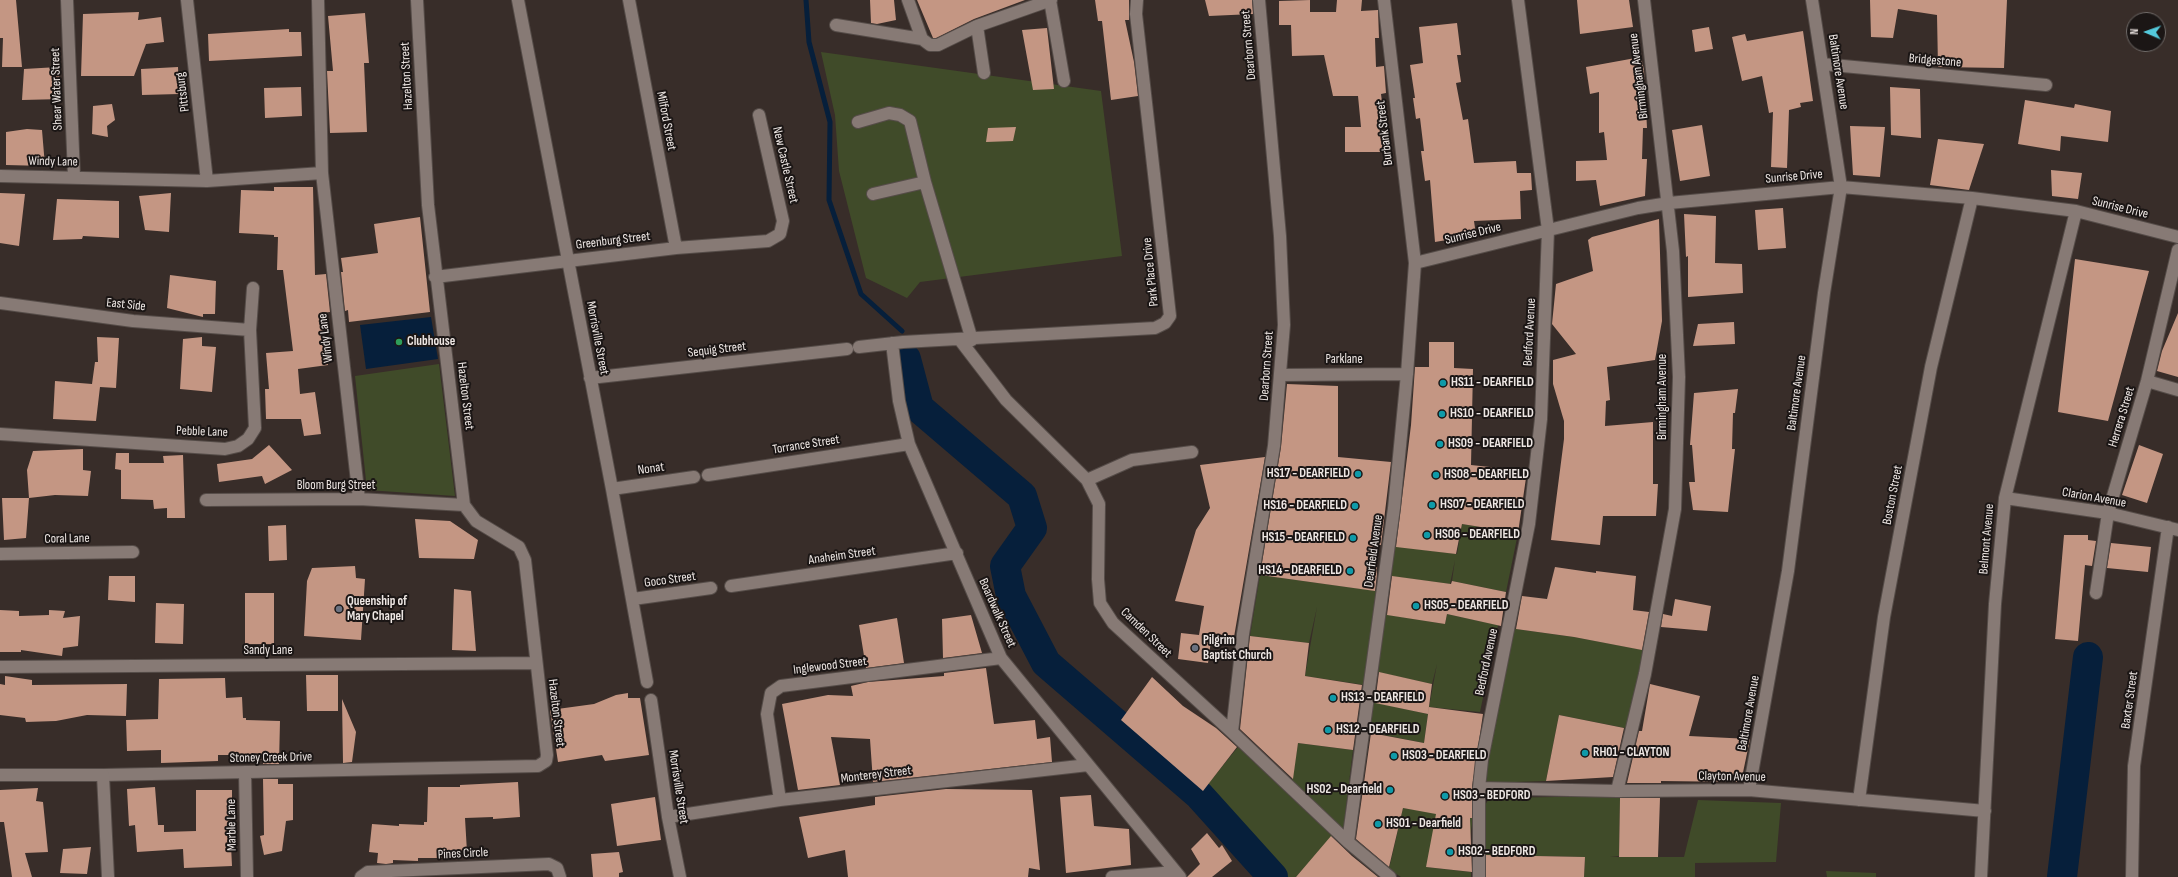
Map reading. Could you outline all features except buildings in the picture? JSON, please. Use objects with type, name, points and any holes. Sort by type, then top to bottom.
[{"type":"street","name":"Shear Water Street","points":[[67,0],[74,176]]},
{"type":"street","name":"Pittsburg","points":[[187,0],[208,181]]},
{"type":"street","name":"Windy Lane","points":[[318,0],[322,173],[359,499]]},
{"type":"street","name":"Hazelton Street","points":[[417,0],[428,205],[435,277],[464,505],[476,522],[519,546],[525,560],[547,756],[543,764]]},
{"type":"street","name":"Morrisville Street","points":[[518,0],[633,599],[647,682]]},
{"type":"street","name":"Milford Street","points":[[629,0],[676,248]]},
{"type":"street","points":[[908,0],[922,39]]},
{"type":"street","points":[[836,24],[922,39],[930,45],[938,45],[977,26],[1051,0],[1064,82]]},
{"type":"street","name":"Park Place Drive","points":[[892,343],[966,340],[1155,328],[1165,323],[1170,316],[1136,14],[1137,0]]},
{"type":"street","name":"Dearborn Street","points":[[1232,732],[1242,634],[1274,446],[1284,326],[1280,236],[1259,0]]},
{"type":"street","name":"Burbank Street","points":[[1384,0],[1415,263]]},
{"type":"street","name":"Bedford Avenue","points":[[1479,877],[1479,788],[1489,714],[1529,524],[1541,419],[1548,230],[1518,0]]},
{"type":"street","name":"Birmingham Avenue","points":[[1617,791],[1645,674],[1675,509],[1679,377],[1673,251],[1669,203],[1644,0]]},
{"type":"street","name":"Baltimore Avenue","points":[[1749,790],[1788,571],[1824,293],[1841,187],[1812,0]]},
{"type":"street","points":[[977,26],[984,73]]},
{"type":"street","name":"Bridgestone","points":[[1822,64],[2046,85]]},
{"type":"street","points":[[858,122],[889,113],[900,115],[910,122],[924,182],[966,340]]},
{"type":"street","name":"New Castle Street","points":[[759,115],[783,221]]},
{"type":"street","name":"Windy Lane","points":[[0,176],[74,176],[208,181],[322,173]]},
{"type":"street","points":[[873,194],[924,182]]},
{"type":"street","name":"Sunrise Drive","points":[[1415,263],[1638,208],[1669,203],[1841,187],[1972,198],[2076,211],[2178,236]]},
{"type":"street","name":"Boston Street","points":[[1859,800],[1887,602],[1931,367],[1972,198]]},
{"type":"street","name":"Belmont Avenue","points":[[1981,877],[1995,604],[2005,498],[2076,211]]},
{"type":"street","name":"Greenburg Street","points":[[435,277],[676,248],[768,241],[780,234],[783,221]]},
{"type":"street","name":"Herrera Street","points":[[2096,594],[2108,513],[2147,381],[2178,250]]},
{"type":"street","name":"Dearfield Avenue","points":[[1348,842],[1394,508],[1407,374],[1415,263]]},
{"type":"street","name":"Pebble Lane","points":[[0,434],[225,449],[238,446],[248,439],[255,428],[250,330],[253,288]]},
{"type":"street","name":"East Side","points":[[0,303],[133,321],[250,330]]},
{"type":"street","name":"Camden Street","points":[[966,340],[1006,400],[1087,480],[1099,504],[1098,579],[1100,602],[1113,623],[1232,732],[1348,842],[1390,877]]},
{"type":"street","name":"Sequig Street","points":[[590,378],[892,343]]},
{"type":"street","name":"Boardwalk Street","points":[[892,343],[898,401],[909,444],[1001,658],[1178,874]]},
{"type":"street","name":"Parklane","points":[[1281,375],[1407,374]]},
{"type":"street","points":[[2147,381],[2178,390]]},
{"type":"street","name":"Torrance Street","points":[[708,475],[909,444]]},
{"type":"street","points":[[1087,480],[1112,467],[1132,460],[1192,452]]},
{"type":"street","name":"Nonat","points":[[612,489],[694,477]]},
{"type":"street","name":"Clarion Avenue","points":[[2005,498],[2108,513],[2173,529]]},
{"type":"street","name":"Bloom Burg Street","points":[[206,500],[359,499],[464,505]]},
{"type":"street","name":"Baxter Street","points":[[2132,877],[2134,766],[2173,529]]},
{"type":"street","name":"Coral Lane","points":[[0,554],[133,552]]},
{"type":"street","name":"Anaheim Street","points":[[731,586],[956,553]]},
{"type":"street","name":"Goco Street","points":[[633,599],[711,588]]},
{"type":"street","name":"Inglewood Street","points":[[780,800],[767,714],[771,693],[781,686],[1001,658]]},
{"type":"street","name":"Sandy Lane","points":[[0,667],[536,663]]},
{"type":"street","name":"Morrisville Street","points":[[652,700],[668,817],[680,877]]},
{"type":"street","name":"Stoney Creek Drive","points":[[0,775],[103,775],[538,766],[543,764]]},
{"type":"street","name":"Monterey Street","points":[[668,817],[780,800],[1088,765]]},
{"type":"street","name":"Marble Lane","points":[[245,772],[247,877]]},
{"type":"street","points":[[103,775],[108,877]]},
{"type":"street","name":"Clayton Avenue","points":[[1479,788],[1617,791],[1749,790],[1984,811]]},
{"type":"street","name":"Pines Circle","points":[[361,877],[368,872],[548,864],[557,868],[560,877]]},
{"type":"street","points":[[1112,877],[1178,874]]},
{"type":"green space","points":[[821,52],[1101,91],[1122,256],[920,282],[907,298],[866,278],[839,171],[835,115]]},
{"type":"green space","points":[[439,364],[455,496],[367,490],[355,376]]},
{"type":"green space","points":[[1462,524],[1518,533],[1506,592],[1452,581],[1455,560],[1450,584],[1389,576],[1393,546],[1457,554]]},
{"type":"green space","points":[[1260,575],[1377,591],[1365,685],[1305,676],[1317,607],[1309,643],[1250,636]]},
{"type":"green space","points":[[1384,614],[1445,624],[1447,614],[1498,625],[1480,712],[1429,707],[1437,664],[1432,684],[1377,672]]},
{"type":"green space","points":[[1509,628],[1574,637],[1649,651],[1630,729],[1559,715],[1546,781],[1485,783]]},
{"type":"green space","points":[[1373,702],[1428,714],[1424,743],[1369,732]]},
{"type":"green space","points":[[1298,743],[1353,750],[1343,831],[1292,781]]},
{"type":"green space","points":[[1238,747],[1332,836],[1296,877],[1274,877],[1260,863],[1222,814],[1199,795]]},
{"type":"green space","points":[[1620,796],[1619,856],[1610,857],[1684,857],[1698,800],[1781,803],[1776,862],[1695,863],[1695,877],[1584,877],[1585,857],[1482,855],[1482,811],[1489,798]]},
{"type":"green space","points":[[1403,808],[1473,818],[1470,837],[1426,867],[1471,872],[1471,877],[1401,877],[1389,869]]},
{"type":"green space","points":[[1826,871],[1876,873],[1876,877],[1827,877]]},
{"type":"water","name":"Clubhouse","points":[[431,317],[438,359],[366,369],[360,325]]},
{"type":"waterway","points":[[806,0],[809,42],[830,122],[829,200],[861,294],[902,331]]},
{"type":"waterway","points":[[906,359],[919,408],[1022,496],[1032,528],[1005,566],[1011,596],[1046,663],[1199,795],[1273,877]]},
{"type":"waterway","points":[[2062,877],[2088,657]]},
{"type":"place","name":"Clubhouse","points":[[399,342]]},
{"type":"place","name":"HS11 - DEARFIELD","points":[[1443,383]]},
{"type":"place","name":"HS10 - DEARFIELD","points":[[1442,414]]},
{"type":"place","name":"HS09 - DEARFIELD","points":[[1440,444]]},
{"type":"place","name":"HS17 - DEARFIELD","points":[[1358,474]]},
{"type":"place","name":"HS08 - DEARFIELD","points":[[1436,475]]},
{"type":"place","name":"HS07 - DEARFIELD","points":[[1432,505]]},
{"type":"place","name":"HS16 - DEARFIELD","points":[[1355,506]]},
{"type":"place","name":"HS06 - DEARFIELD","points":[[1427,535]]},
{"type":"place","name":"HS15 - DEARFIELD","points":[[1353,538]]},
{"type":"place","name":"HS14 - DEARFIELD","points":[[1350,571]]},
{"type":"place","name":"HS05 - DEARFIELD","points":[[1416,606]]},
{"type":"place","name":"Queenship of Mary Chapel","points":[[339,609]]},
{"type":"place","name":"Pilgrim Baptist Church","points":[[1195,648]]},
{"type":"place","name":"HS13 - DEARFIELD","points":[[1333,698]]},
{"type":"place","name":"HS12 - DEARFIELD","points":[[1328,730]]},
{"type":"place","name":"RH01 - CLAYTON","points":[[1585,753]]},
{"type":"place","name":"HS03 - DEARFIELD","points":[[1394,756]]},
{"type":"place","name":"HS02 - Dearfield","points":[[1390,790]]},
{"type":"place","name":"HS03 - BEDFORD","points":[[1445,796]]},
{"type":"place","name":"HS01 - Dearfield","points":[[1378,824]]},
{"type":"place","name":"HS02 - BEDFORD","points":[[1450,852]]}]
